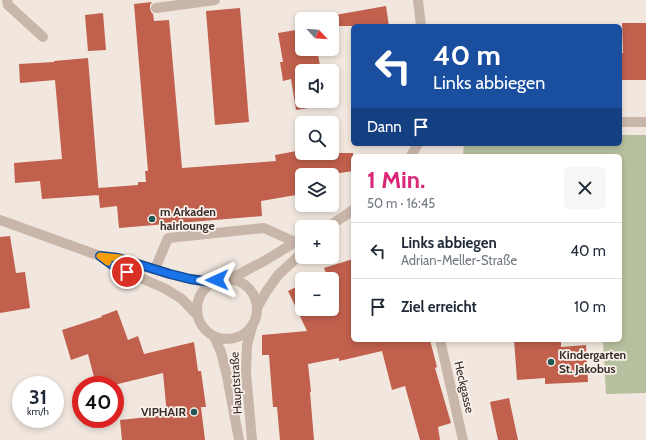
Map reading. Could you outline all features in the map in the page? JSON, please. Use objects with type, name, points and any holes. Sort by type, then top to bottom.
[{"type":"street","points":[[7,0],[8,5],[43,37]]},
{"type":"street","points":[[156,8],[188,2],[215,0]]},
{"type":"street","points":[[419,1],[421,24]]},
{"type":"street","points":[[622,122],[646,122]]},
{"type":"street","points":[[338,220],[351,211]]},
{"type":"street","points":[[0,220],[100,256],[118,258],[190,279],[211,282]]},
{"type":"street","points":[[155,269],[168,238],[264,228],[295,239]]},
{"type":"street","points":[[230,279],[266,260],[295,242]]},
{"type":"street","points":[[100,256],[115,267],[164,288],[182,299],[196,314],[207,332],[220,339],[230,339],[239,336],[252,326],[256,316],[256,300],[249,288],[243,283],[230,279],[217,280],[206,286],[198,297],[196,314]]},
{"type":"street","points":[[257,308],[278,275],[295,259]]},
{"type":"street","name":"Hauptstraße","points":[[252,326],[247,345],[246,373],[252,440]]},
{"type":"street","name":"Hauptstraße","points":[[214,336],[221,352],[224,364],[238,440]]},
{"type":"street","name":"Heckgasse","points":[[440,342],[463,440]]},
{"type":"green space","points":[[622,135],[646,135],[646,393],[606,394],[603,342],[622,342],[622,154],[463,154],[464,146],[622,146]]},
{"type":"building","points":[[152,2],[150,8],[154,21],[169,20],[182,168],[276,161],[275,155],[295,151],[295,160],[339,160],[339,153],[353,153],[351,154],[351,171],[339,173],[339,168],[295,168],[295,195],[261,201],[262,216],[119,228],[117,206],[100,208],[98,188],[138,185],[138,182],[146,182],[145,171],[148,171],[134,4]]},
{"type":"building","points":[[386,6],[389,24],[351,24],[351,26],[339,26],[339,14]]},
{"type":"building","points":[[240,8],[249,122],[215,125],[206,11]]},
{"type":"building","points":[[103,13],[106,50],[88,51],[85,15]]},
{"type":"building","points":[[622,23],[646,23],[646,80],[622,80]]},
{"type":"building","points":[[295,30],[295,56],[318,56],[320,64],[295,64],[295,104],[291,79],[283,81],[280,62],[283,62],[278,33]]},
{"type":"building","points":[[88,58],[99,195],[42,199],[40,181],[15,183],[14,163],[62,159],[55,80],[20,83],[19,64]]},
{"type":"building","points":[[296,108],[308,108],[296,110]]},
{"type":"building","points":[[10,236],[16,273],[25,272],[30,308],[0,313],[0,237]]},
{"type":"building","points":[[351,260],[351,342],[431,342],[437,367],[435,368],[451,423],[438,427],[440,440],[420,440],[405,386],[392,390],[382,351],[339,361],[339,358],[308,364],[314,440],[280,440],[277,407],[273,407],[269,355],[262,355],[262,335],[307,331],[300,316],[339,316],[339,272],[326,272],[324,268]]},
{"type":"building","points":[[295,288],[295,306],[288,291]]},
{"type":"building","points":[[117,310],[128,340],[138,336],[144,354],[194,342],[198,371],[201,371],[206,407],[201,407],[205,440],[122,440],[121,428],[124,428],[124,420],[167,415],[163,373],[124,383],[124,376],[94,376],[88,354],[71,360],[62,330],[102,317],[101,316]]},
{"type":"building","name":"Kindergarten St. Jakobus","points":[[514,342],[561,342],[561,347],[586,345],[588,382],[545,384],[545,378],[517,380]]},
{"type":"building","points":[[509,398],[518,440],[498,440],[490,402]]},
{"type":"slow traffic","points":[[108,262],[100,256],[120,258]]},
{"type":"place","name":"m Arkaden hairlounge","points":[[152,219]]},
{"type":"place","name":"Kindergarten St. Jakobus","points":[[551,362]]},
{"type":"place","name":"VIPHAIR","points":[[194,412]]},
{"type":"route","points":[[127,272],[115,267],[100,256],[118,258],[190,279],[211,282],[217,280]]}]
